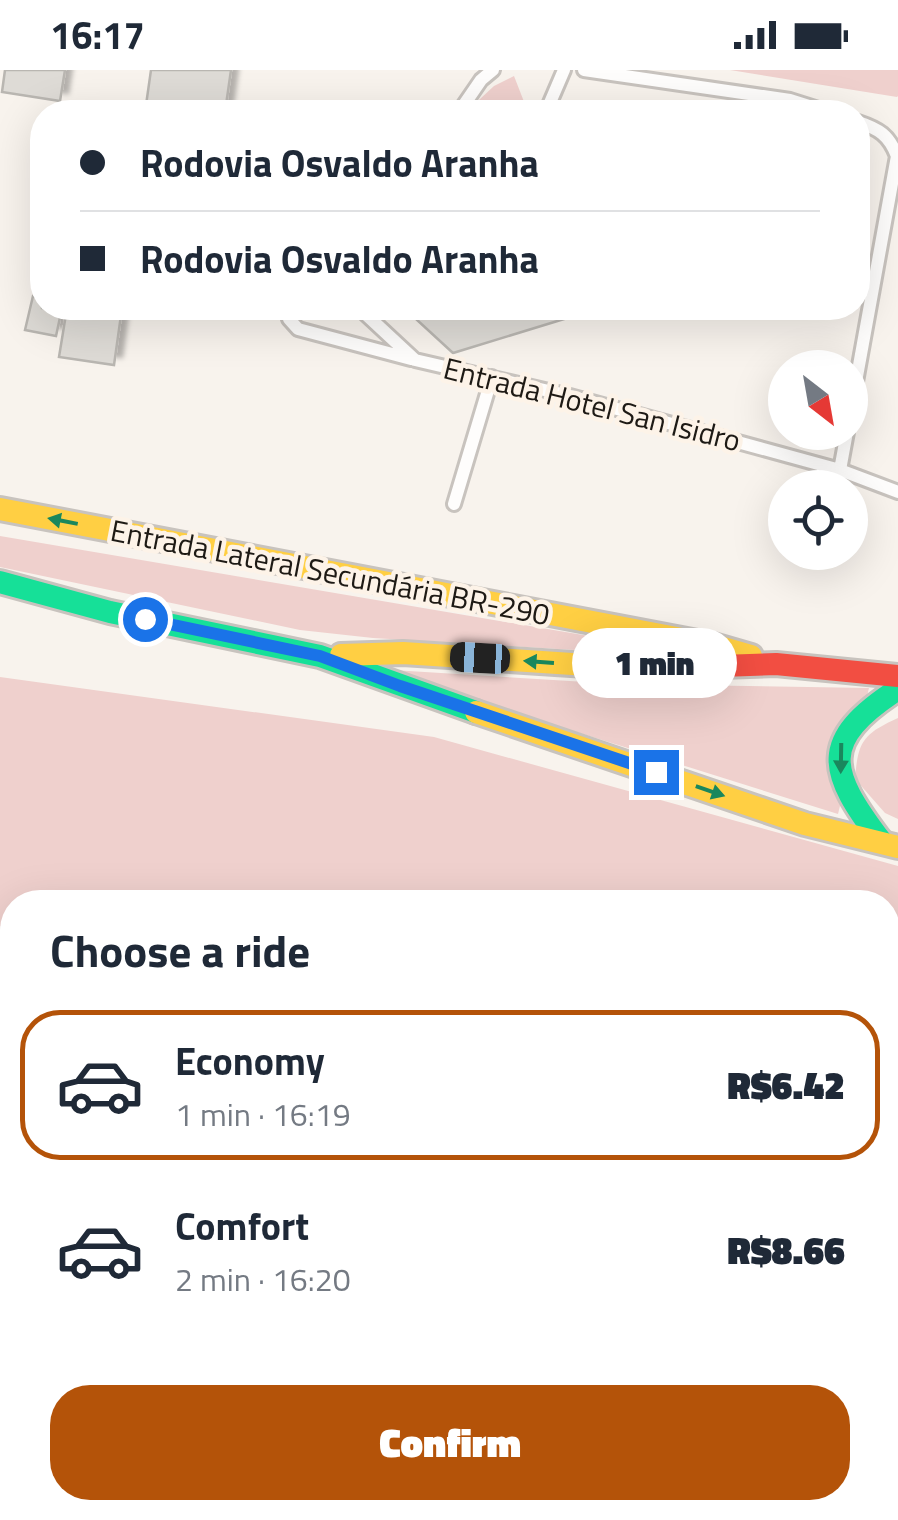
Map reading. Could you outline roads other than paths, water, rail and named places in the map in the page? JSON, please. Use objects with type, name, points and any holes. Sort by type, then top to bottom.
[{"type":"main road","name":"Entrada Lateral Secundária BR-290","points":[[0,509],[714,645],[776,664]]},
{"type":"main road","points":[[0,582],[110,612],[320,656],[806,824],[889,844]]},
{"type":"main road","points":[[320,656],[403,654],[633,668],[776,664],[898,676]]},
{"type":"main road","points":[[889,844],[851,802],[844,786],[838,748],[862,713],[898,689]]},
{"type":"lane","points":[[467,100],[480,80],[493,70]]},
{"type":"lane","points":[[551,100],[564,70]]},
{"type":"lane","points":[[584,70],[790,100]]},
{"type":"lane","points":[[870,126],[891,140],[897,156],[870,304]]},
{"type":"lane","points":[[290,320],[298,329],[415,360]]},
{"type":"lane","name":"Entrada Hotel San Isidro","points":[[372,320],[415,360],[840,470]]},
{"type":"lane","points":[[862,350],[867,320]]},
{"type":"lane","points":[[454,504],[492,377]]},
{"type":"lane","points":[[840,470],[844,450]]},
{"type":"lane","name":"Entrada Hotel San Isidro","points":[[868,481],[898,492]]}]
